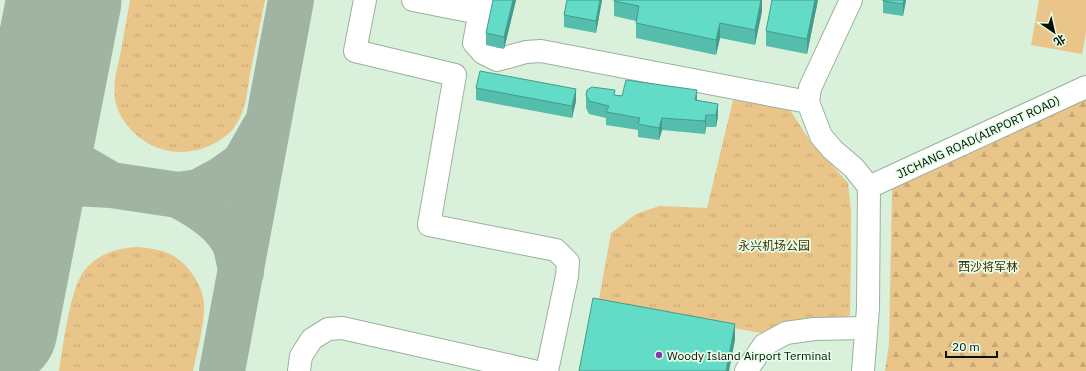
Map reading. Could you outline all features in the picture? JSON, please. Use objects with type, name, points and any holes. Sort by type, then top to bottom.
[{"type":"street","points":[[365,0],[355,51],[455,75],[429,225],[556,250],[568,262],[567,276],[547,371]]},
{"type":"street","points":[[413,0],[480,7],[474,43],[483,53],[497,60],[526,52],[541,51],[808,102]]},
{"type":"street","points":[[851,0],[810,88],[808,102],[821,136],[833,150],[854,168],[870,187],[868,300],[863,371]]},
{"type":"street","name":"JICHANG ROAD(AIRPORT ROAD)","points":[[870,187],[1086,87]]},
{"type":"street","points":[[299,371],[301,356],[312,339],[328,329],[342,328],[533,371]]},
{"type":"street","points":[[746,371],[764,345],[786,333],[814,329],[866,328]]},
{"type":"green space","points":[[130,0],[265,0],[242,114],[233,129],[217,142],[205,148],[193,151],[169,151],[146,142],[136,135],[121,117],[115,100],[116,72]]},
{"type":"green space","points":[[1039,0],[1086,0],[1086,33],[1082,54],[1031,45]]},
{"type":"green space","name":"永兴机场公园","points":[[734,96],[787,105],[808,138],[848,183],[851,211],[850,315],[832,322],[789,321],[767,334],[598,304],[611,233],[636,214],[659,206],[707,208]]},
{"type":"green space","name":"西沙将军林","points":[[1086,97],[1086,371],[885,371],[889,344],[892,188]]},
{"type":"green space","points":[[138,247],[168,253],[175,257],[187,267],[197,281],[203,296],[204,312],[193,371],[59,371],[71,304],[79,279],[84,271],[101,256],[123,249]]},
{"type":"building","points":[[493,0],[513,0],[504,37],[486,33]]},
{"type":"building","points":[[567,0],[600,0],[596,21],[564,15]]},
{"type":"building","points":[[614,0],[761,0],[755,30],[720,23],[716,40],[636,23],[639,6]]},
{"type":"building","points":[[772,0],[815,0],[807,39],[766,31]]},
{"type":"building","points":[[883,0],[904,0],[903,4]]},
{"type":"building","points":[[480,71],[576,89],[572,106],[476,88]]},
{"type":"building","points":[[626,80],[697,90],[695,100],[718,104],[716,115],[706,115],[705,121],[662,118],[659,128],[638,124],[640,118],[606,112],[609,106],[589,101],[586,95],[587,90],[592,87],[615,90],[614,95],[622,96]]},
{"type":"building","name":"Woody Island Airport Terminal","points":[[593,298],[735,324],[726,371],[579,371]]},
{"type":"taxiway","points":[[222,371],[291,0]]},
{"type":"taxiway","points":[[49,78],[48,114],[62,146],[75,164],[111,185]]},
{"type":"taxiway","points":[[241,272],[236,247],[227,231],[212,216],[178,195],[199,192],[223,179],[244,164],[264,129]]},
{"type":"taxiway","points":[[14,259],[27,218],[42,200],[58,189],[76,183],[111,185],[178,195]]},
{"type":"runway","points":[[0,329],[64,0]]},
{"type":"place","name":"Woody Island Airport Terminal","points":[[659,355]]}]
